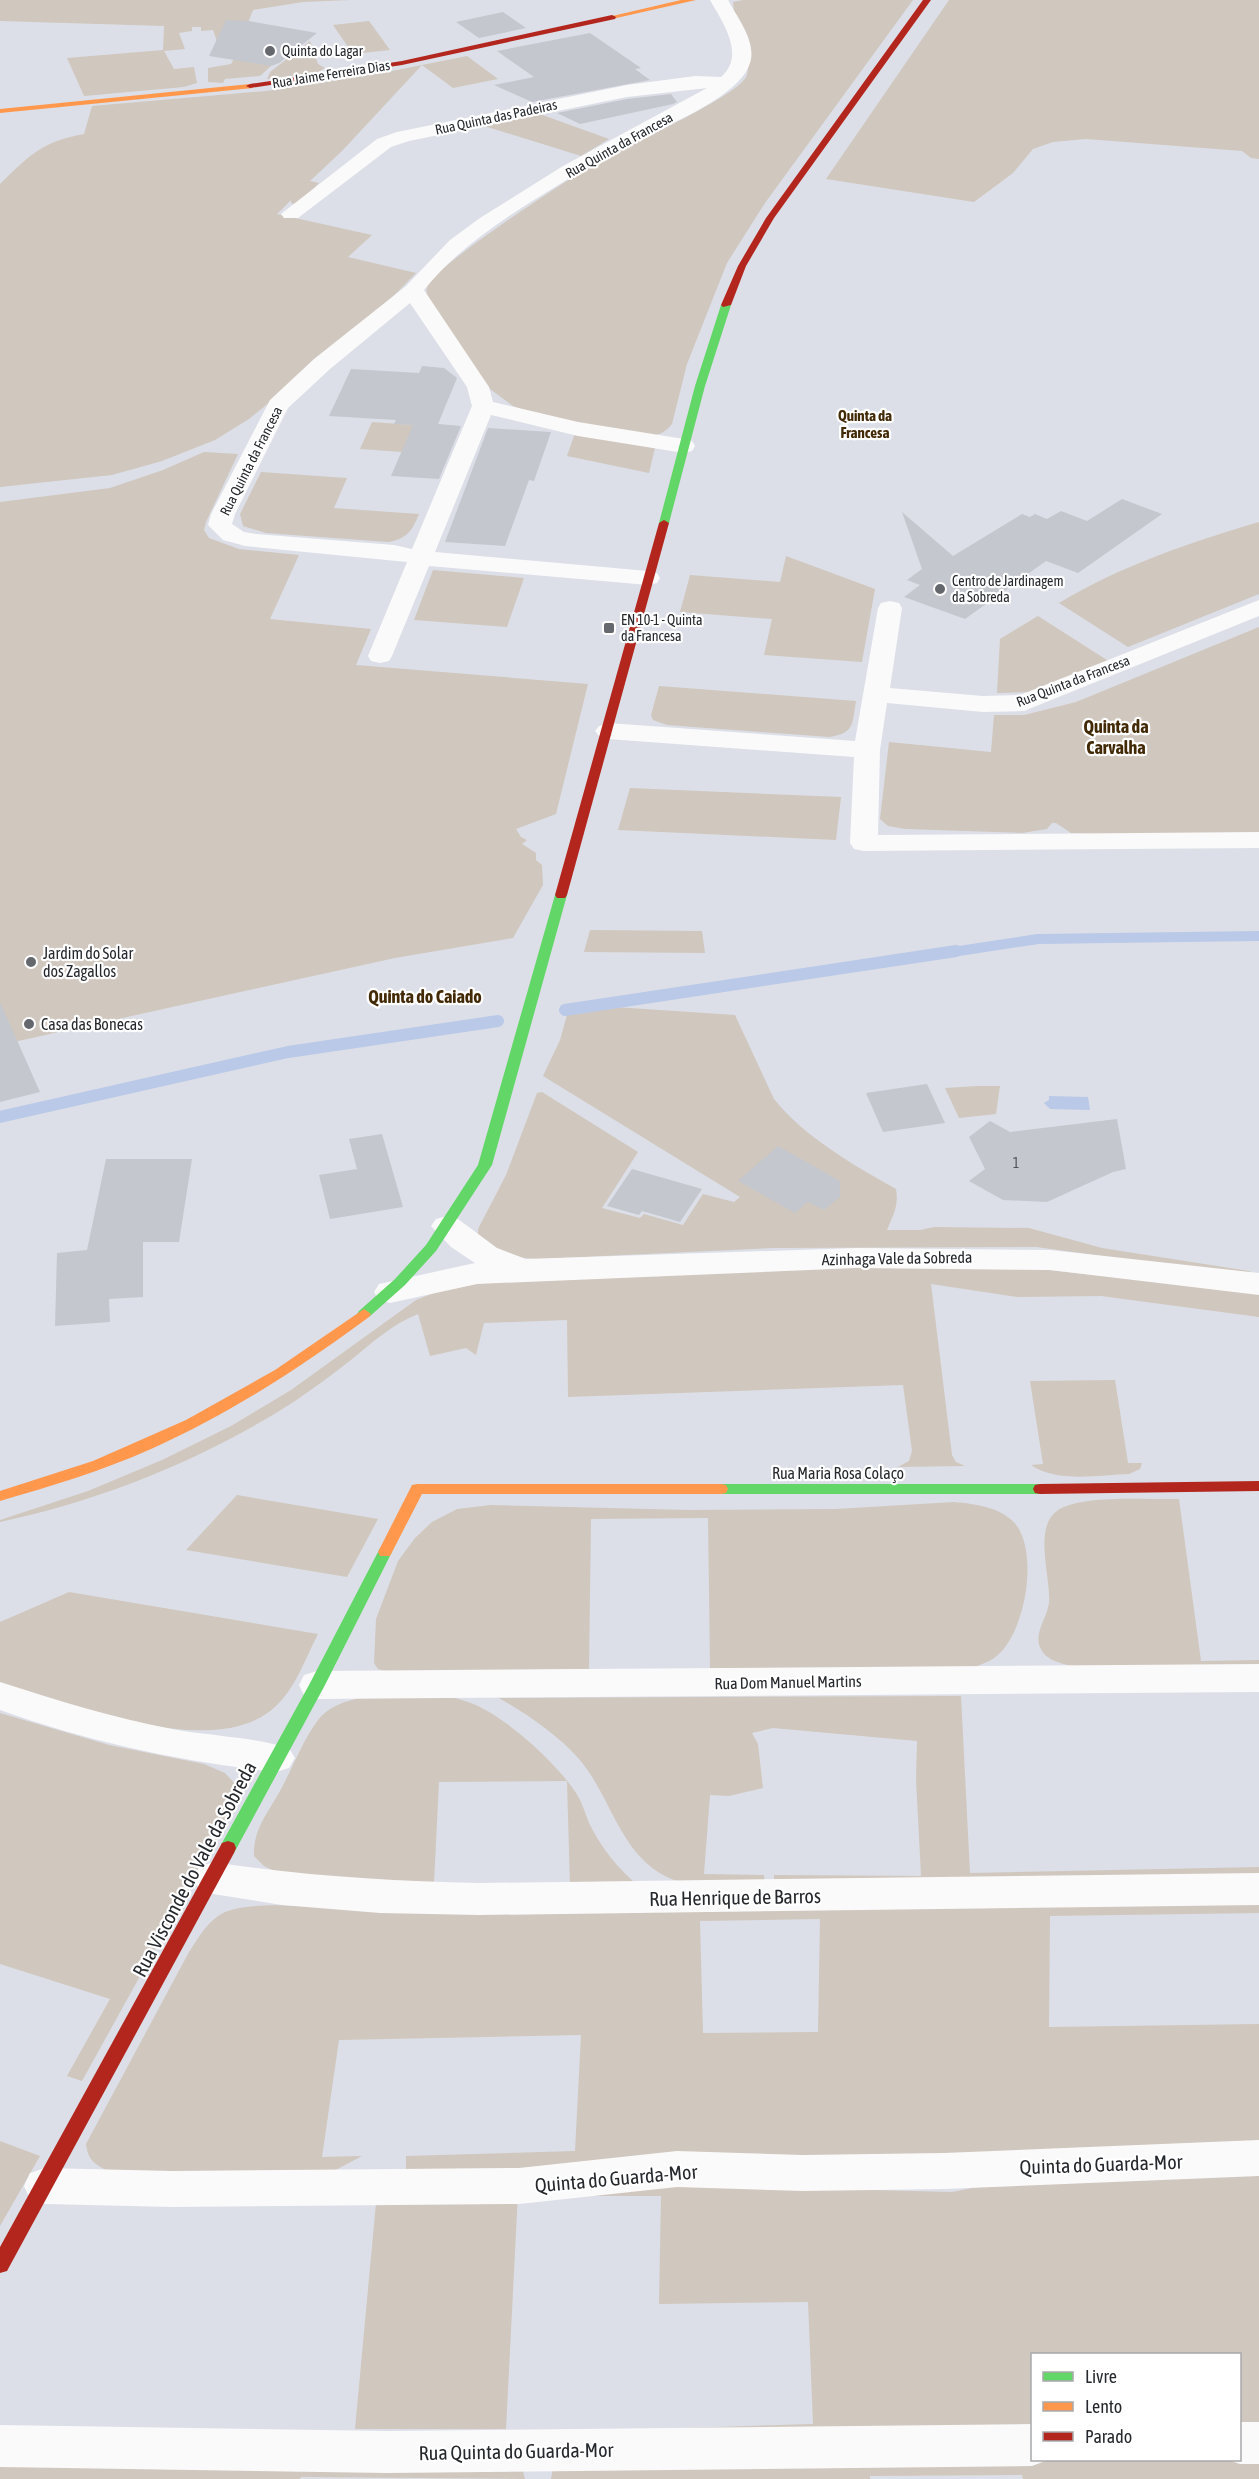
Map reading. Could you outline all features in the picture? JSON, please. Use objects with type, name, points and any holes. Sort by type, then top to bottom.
[{"type":"main road","name":"Rua Jaime Ferreira Dias","points":[[0,111],[309,79],[437,56],[692,0]]},
{"type":"main road","points":[[0,1496],[28,1490],[107,1463],[180,1431],[245,1396],[299,1362],[390,1292],[422,1260],[447,1226],[485,1165],[608,731],[719,324],[742,266],[770,218],[927,0]]},
{"type":"main road","name":"Rua Maria Rosa Colaço","points":[[417,1489],[1003,1489],[1259,1486]]},
{"type":"main road","name":"Rua Visconde do Vale da Sobreda","points":[[0,2265],[317,1685],[417,1489]]},
{"type":"street","name":"Rua Quinta da Francesa","points":[[648,578],[240,539],[227,533],[220,525],[223,514],[278,405],[322,364],[414,290],[426,273],[456,245],[488,222],[620,141],[692,106],[724,83],[741,65],[742,55],[740,42],[719,0]]},
{"type":"street","name":"Rua Quinta das Padeiras","points":[[291,214],[375,150],[395,138],[627,91],[695,82],[724,83]]},
{"type":"street","points":[[380,656],[483,406],[478,387],[445,341],[414,290]]},
{"type":"street","points":[[483,406],[578,429],[684,446]]},
{"type":"street","name":"Rua Quinta da Francesa","points":[[877,694],[983,704],[1024,703],[1259,607]]},
{"type":"street","points":[[890,608],[867,750],[864,843],[1145,843],[1259,840]]},
{"type":"street","points":[[608,731],[867,750]]},
{"type":"street","name":"Azinhaga Vale da Sobreda","points":[[447,1226],[476,1252],[498,1262],[533,1269]]},
{"type":"street","name":"Azinhaga Vale da Sobreda","points":[[390,1292],[477,1273],[856,1257],[976,1257],[1050,1260],[1259,1284]]},
{"type":"street","name":"Rua Dom Manuel Martins","points":[[317,1685],[1259,1678]]},
{"type":"street","points":[[0,1696],[40,1711],[140,1736],[213,1752],[276,1758]]},
{"type":"street","name":"Rua Henrique de Barros","points":[[213,1878],[282,1889],[380,1897],[479,1899],[1259,1889]]},
{"type":"street","name":"Quinta do Guarda-Mor","points":[[45,2186],[172,2189],[519,2186],[677,2169],[803,2173],[944,2171],[1259,2158]]},
{"type":"street","points":[[1241,2443],[1259,2443]]},
{"type":"street","name":"Rua Quinta do Guarda-Mor","points":[[0,2446],[148,2451],[363,2452],[1031,2445]]},
{"type":"shaded area","points":[[0,0],[350,0],[303,2],[253,10],[246,28],[219,47],[213,30],[201,31],[201,27],[192,27],[192,31],[179,33],[185,49],[164,51],[174,69],[194,67],[197,83],[184,87],[84,96],[67,58],[163,50],[164,26],[0,21]]},
{"type":"shaded area","points":[[743,0],[913,0],[765,203],[727,263],[687,364],[672,424],[660,434],[645,436],[531,413],[513,406],[490,389],[429,302],[426,291],[428,285],[455,258],[564,183],[601,160],[680,121],[738,86],[746,77],[748,65],[736,26],[733,2]]},
{"type":"shaded area","points":[[949,0],[1259,0],[1259,159],[1251,158],[1242,151],[1086,139],[1053,142],[1033,149],[1013,173],[974,202],[826,179]]},
{"type":"shaded area","points":[[369,21],[390,50],[353,54],[333,25]]},
{"type":"shaded area","points":[[310,41],[318,64],[325,68],[318,72],[267,79],[270,72]]},
{"type":"shaded area","points":[[467,56],[498,79],[453,88],[422,65]]},
{"type":"shaded area","points":[[235,57],[271,66],[260,76],[225,79],[223,83],[208,82],[208,68],[231,64]]},
{"type":"shaded area","points":[[422,65],[342,151],[310,181],[319,183],[304,199],[294,204],[291,200],[277,214],[372,235],[348,257],[416,273],[372,318],[249,419],[215,440],[162,461],[112,475],[0,487],[0,184],[37,151],[57,141],[84,134],[92,106],[266,91]]},
{"type":"shaded area","points":[[537,113],[609,139],[581,156],[481,125]]},
{"type":"shaded area","points":[[372,422],[454,428],[443,455],[360,449]]},
{"type":"shaded area","points":[[575,433],[655,448],[649,473],[567,456]]},
{"type":"shaded area","points":[[204,452],[238,454],[206,522],[204,530],[209,538],[239,549],[299,555],[270,619],[371,629],[356,665],[588,684],[556,814],[516,829],[521,837],[527,840],[522,844],[536,853],[536,860],[542,865],[543,885],[513,938],[395,958],[0,1045],[0,502],[110,488],[163,470]]},
{"type":"shaded area","points":[[261,472],[347,478],[334,508],[419,514],[408,533],[400,539],[388,542],[266,533],[243,526],[240,514]]},
{"type":"shaded area","points":[[1259,522],[1259,594],[1128,647],[1059,603],[1131,566]]},
{"type":"shaded area","points":[[786,556],[875,589],[862,662],[764,655],[772,619],[680,612],[690,575],[780,582]]},
{"type":"shaded area","points":[[433,570],[524,578],[507,627],[414,620]]},
{"type":"shaded area","points":[[1038,616],[1110,662],[1031,692],[997,693],[1000,639]]},
{"type":"shaded area","points":[[1259,627],[1259,836],[1071,833],[1056,823],[1052,823],[1047,829],[1022,833],[905,829],[888,826],[880,819],[889,742],[991,752],[994,715],[1024,715],[1076,702]]},
{"type":"shaded area","points":[[659,686],[856,701],[853,721],[848,730],[829,737],[667,725],[653,720],[651,715]]},
{"type":"shaded area","points":[[630,788],[841,797],[836,840],[618,830]]},
{"type":"shaded area","points":[[590,930],[702,931],[705,953],[584,952]]},
{"type":"shaded area","points":[[570,1004],[735,1015],[774,1099],[786,1113],[830,1149],[896,1189],[896,1205],[887,1230],[920,1230],[934,1227],[1029,1228],[1102,1248],[1249,1271],[1254,1274],[1250,1276],[1036,1247],[772,1248],[538,1259],[507,1257],[478,1237],[478,1229],[506,1175],[537,1093],[542,1092],[638,1152],[602,1208],[640,1218],[644,1214],[683,1225],[703,1194],[734,1202],[740,1197],[543,1076],[560,1040]]},
{"type":"shaded area","points":[[1000,1086],[996,1114],[959,1118],[945,1088]]},
{"type":"shaded area","points":[[957,1265],[1048,1270],[1259,1293],[1259,1317],[1101,1296],[1017,1297],[931,1284],[952,1455],[956,1462],[965,1466],[898,1467],[909,1461],[912,1451],[903,1385],[568,1397],[567,1320],[484,1323],[476,1355],[466,1348],[430,1356],[418,1314],[391,1328],[295,1401],[261,1422],[190,1459],[77,1502],[0,1522],[0,1520],[88,1491],[162,1460],[231,1426],[291,1390],[416,1300],[444,1289],[477,1282],[679,1271]]},
{"type":"shaded area","points":[[1115,1380],[1128,1463],[1142,1463],[1140,1469],[1129,1474],[1078,1477],[1041,1471],[1031,1465],[1043,1464],[1030,1381]]},
{"type":"shaded area","points":[[237,1495],[378,1519],[347,1577],[186,1550]]},
{"type":"shaded area","points":[[1179,1499],[1201,1661],[1259,1660],[1259,1666],[1074,1667],[1054,1661],[1042,1652],[1039,1636],[1049,1603],[1044,1541],[1050,1519],[1057,1511],[1081,1502],[1097,1500]]},
{"type":"shaded area","points":[[954,1502],[988,1508],[1011,1520],[1017,1526],[1023,1539],[1027,1555],[1026,1592],[1022,1610],[1009,1642],[991,1660],[972,1668],[710,1668],[708,1518],[591,1519],[589,1669],[387,1672],[378,1669],[374,1663],[376,1619],[398,1561],[415,1538],[432,1522],[457,1509],[491,1505],[689,1510],[836,1509]]},
{"type":"shaded area","points":[[69,1592],[318,1634],[284,1698],[251,1722],[219,1729],[182,1730],[142,1724],[102,1715],[0,1683],[0,1622]]},
{"type":"shaded area","points":[[436,1695],[468,1702],[482,1708],[528,1740],[567,1781],[439,1782],[434,1883],[280,1874],[264,1866],[254,1856],[256,1837],[318,1720],[329,1710],[342,1703],[373,1696]]},
{"type":"shaded area","points":[[961,1696],[970,1873],[1259,1867],[1259,1879],[774,1888],[774,1875],[921,1876],[916,1779],[917,1741],[773,1728],[752,1733],[758,1744],[763,1788],[729,1796],[710,1795],[704,1874],[764,1875],[765,1888],[688,1884],[665,1876],[649,1866],[626,1838],[579,1759],[542,1726],[499,1698]]},
{"type":"shaded area","points":[[0,1713],[109,1745],[204,1764],[225,1773],[237,1786],[238,1799],[82,2081],[67,2076],[110,1999],[0,1964]]},
{"type":"shaded area","points":[[567,1781],[576,1793],[589,1823],[605,1850],[640,1887],[570,1886]]},
{"type":"shaded area","points":[[1224,1903],[1259,1905],[1259,1913],[1050,1916],[1049,2027],[1259,2024],[1259,2147],[621,2161],[411,2176],[406,2169],[406,2156],[575,2151],[581,2035],[339,2040],[322,2157],[362,2156],[328,2174],[108,2171],[92,2161],[86,2144],[189,1952],[213,1920],[230,1910],[266,1905],[360,1910]],"holes":[[[820,1919],[818,2032],[703,2033],[700,1921]]]},
{"type":"shaded area","points":[[0,2141],[40,2156],[0,2226]]},
{"type":"shaded area","points":[[1259,2167],[1259,2431],[1241,2431],[1241,2353],[1031,2353],[1031,2435],[795,2435],[656,2429],[813,2424],[808,2302],[659,2304],[661,2196],[590,2196],[590,2189],[625,2184],[952,2192],[988,2185]]},
{"type":"shaded area","points":[[518,2193],[506,2429],[355,2429],[376,2203]]},
{"type":"shaded area","points":[[1241,2454],[1259,2454],[1259,2479],[1023,2479],[1022,2475],[870,2476],[870,2479],[551,2479],[553,2468],[771,2458],[1241,2461]]},
{"type":"shaded area","points":[[0,2461],[522,2467],[525,2479],[301,2477],[300,2479],[0,2479]]},
{"type":"water","points":[[1049,1096],[1088,1097],[1090,1110],[1050,1109],[1044,1103],[1049,1100]]},
{"type":"building","points":[[503,12],[526,28],[479,38],[456,22]]},
{"type":"building","points":[[226,20],[249,21],[317,33],[279,63],[271,66],[209,56]]},
{"type":"building","points":[[590,33],[641,68],[635,69],[650,80],[532,102],[494,85],[534,77],[497,51]]},
{"type":"building","points":[[671,94],[677,102],[673,104],[580,124],[557,113],[627,99]]},
{"type":"building","points":[[422,366],[444,368],[457,378],[438,424],[461,426],[439,479],[391,476],[413,425],[394,424],[396,420],[329,416],[351,369],[419,373]]},
{"type":"building","points":[[488,428],[551,432],[534,481],[529,480],[505,546],[445,542]]},
{"type":"building","points":[[1122,499],[1162,514],[1078,573],[1046,561],[965,619],[904,597],[920,585],[907,580],[922,569],[902,512],[953,556],[1022,514],[1030,517],[1035,514],[1047,519],[1061,511],[1087,521]]},
{"type":"building","points":[[0,1002],[40,1092],[0,1102]]},
{"type":"building","points":[[927,1084],[945,1123],[883,1132],[866,1093]]},
{"type":"building","points":[[1117,1119],[1126,1169],[1113,1172],[1047,1202],[1003,1200],[969,1181],[985,1169],[969,1137],[990,1121],[1010,1132]]},
{"type":"building","points":[[382,1134],[403,1207],[330,1219],[319,1175],[357,1169],[349,1139]]},
{"type":"building","points":[[778,1146],[840,1181],[840,1197],[824,1210],[808,1202],[795,1213],[738,1181]]},
{"type":"building","points":[[106,1159],[192,1159],[179,1242],[143,1242],[143,1297],[109,1299],[110,1322],[55,1326],[57,1253],[87,1250]]},
{"type":"building","points":[[632,1169],[702,1189],[680,1222],[642,1211],[639,1215],[607,1206]]},
{"type":"waterway","points":[[946,953],[1038,939],[1259,936]]},
{"type":"waterway","points":[[565,1010],[956,951]]},
{"type":"waterway","points":[[0,1117],[288,1052],[498,1021]]},
{"type":"traffic: fast","points":[[664,523],[700,386],[726,305]]},
{"type":"traffic: fast","points":[[364,1314],[400,1282],[431,1248],[485,1165],[561,895]]},
{"type":"traffic: fast","points":[[721,1489],[1040,1489]]},
{"type":"traffic: fast","points":[[228,1848],[317,1685],[385,1552]]},
{"type":"traffic: slow","points":[[612,17],[692,0]]},
{"type":"traffic: slow","points":[[0,111],[250,86]]},
{"type":"traffic: slow","points":[[0,1496],[98,1465],[191,1424],[280,1373],[323,1345],[364,1314]]},
{"type":"traffic: slow","points":[[385,1552],[417,1489],[721,1489]]},
{"type":"traffic: jam","points":[[726,305],[742,266],[770,218],[927,0]]},
{"type":"traffic: jam","points":[[250,86],[402,63],[612,17]]},
{"type":"traffic: jam","points":[[561,895],[664,523]]},
{"type":"traffic: jam","points":[[1040,1489],[1259,1486]]},
{"type":"traffic: jam","points":[[0,2265],[228,1848]]},
{"type":"place","name":"Quinta do Lagar","points":[[270,51]]},
{"type":"place","name":"Centro de Jardinagem da Sobreda","points":[[940,589]]},
{"type":"place","name":"EN 10-1 - Quinta da Francesa","points":[[609,628]]},
{"type":"place","name":"Jardim do Solar dos Zagallos","points":[[31,962]]},
{"type":"place","name":"Casa das Bonecas","points":[[29,1024]]},
{"type":"district","name":"Quinta da Francesa","points":[[865,424]]},
{"type":"district","name":"Quinta da Carvalha","points":[[1116,736]]},
{"type":"district","name":"Quinta do Caiado","points":[[425,996]]}]
